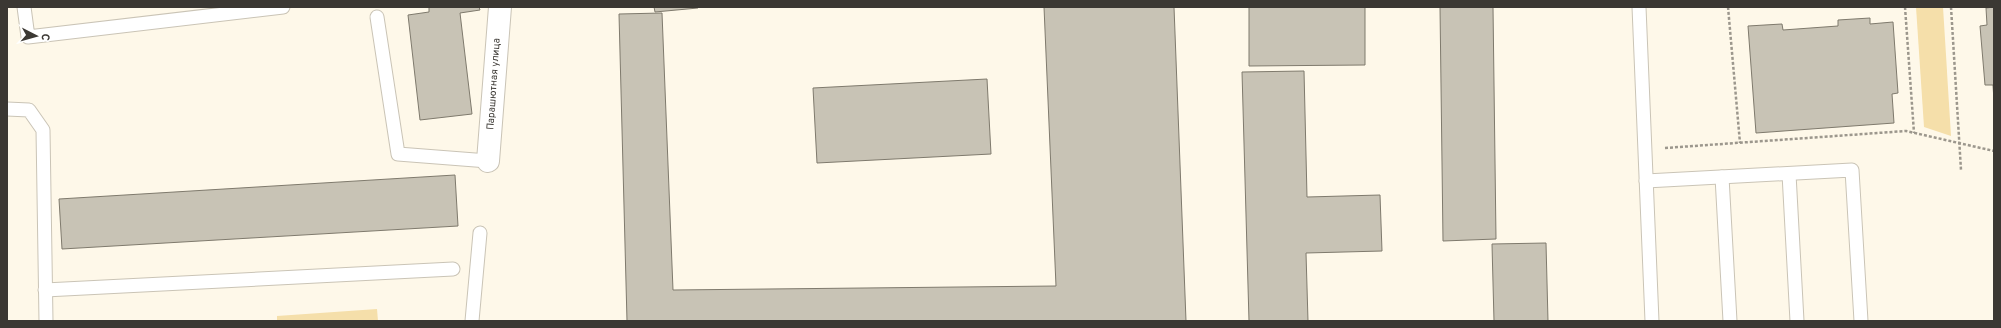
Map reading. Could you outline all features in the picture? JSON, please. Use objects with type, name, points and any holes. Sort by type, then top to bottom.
[{"type":"street","name":"Парашютная улица","points":[[488,161],[500,7]]},
{"type":"lane","points":[[24,7],[28,37],[283,7]]},
{"type":"lane","points":[[1639,7],[1652,321]]},
{"type":"lane","points":[[377,17],[398,154],[488,161]]},
{"type":"lane","points":[[7,109],[29,110],[43,130],[46,321]]},
{"type":"lane","points":[[1646,181],[1852,170],[1862,321]]},
{"type":"lane","points":[[1789,174],[1797,321]]},
{"type":"lane","points":[[1722,177],[1730,321]]},
{"type":"lane","points":[[472,321],[480,233]]},
{"type":"lane","points":[[45,290],[453,269]]},
{"type":"path","points":[[1728,7],[1740,143]]},
{"type":"path","points":[[1905,7],[1914,133]]},
{"type":"path","points":[[1951,7],[1961,170]]},
{"type":"path","points":[[1645,149],[1906,131],[1994,151]]},
{"type":"shaded area","points":[[1916,7],[1943,7],[1951,136],[1924,127]]},
{"type":"shaded area","points":[[377,309],[378,321],[277,321],[277,316]]},
{"type":"building","points":[[429,7],[479,7],[480,10],[460,13],[472,114],[420,120],[408,15],[429,12]]},
{"type":"building","points":[[654,7],[698,7],[698,8],[655,12]]},
{"type":"building","points":[[1044,7],[1174,7],[1186,321],[627,321],[619,14],[662,13],[673,290],[1056,286]]},
{"type":"building","points":[[1249,7],[1365,7],[1365,65],[1249,66]]},
{"type":"building","points":[[1440,7],[1493,7],[1496,239],[1443,241]]},
{"type":"building","points":[[1994,7],[1994,101],[1993,85],[1985,85],[1980,26],[1987,25],[1986,8]]},
{"type":"building","points":[[1870,18],[1870,24],[1893,22],[1898,93],[1892,94],[1894,123],[1756,133],[1748,26],[1782,24],[1783,30],[1838,26],[1838,20]]},
{"type":"building","points":[[1304,71],[1307,197],[1380,195],[1382,251],[1306,253],[1308,321],[1249,321],[1242,72]]},
{"type":"building","points":[[987,79],[991,154],[817,163],[813,88]]},
{"type":"building","points":[[455,175],[458,226],[62,249],[59,199]]},
{"type":"building","points":[[1546,243],[1548,321],[1494,321],[1492,244]]}]
